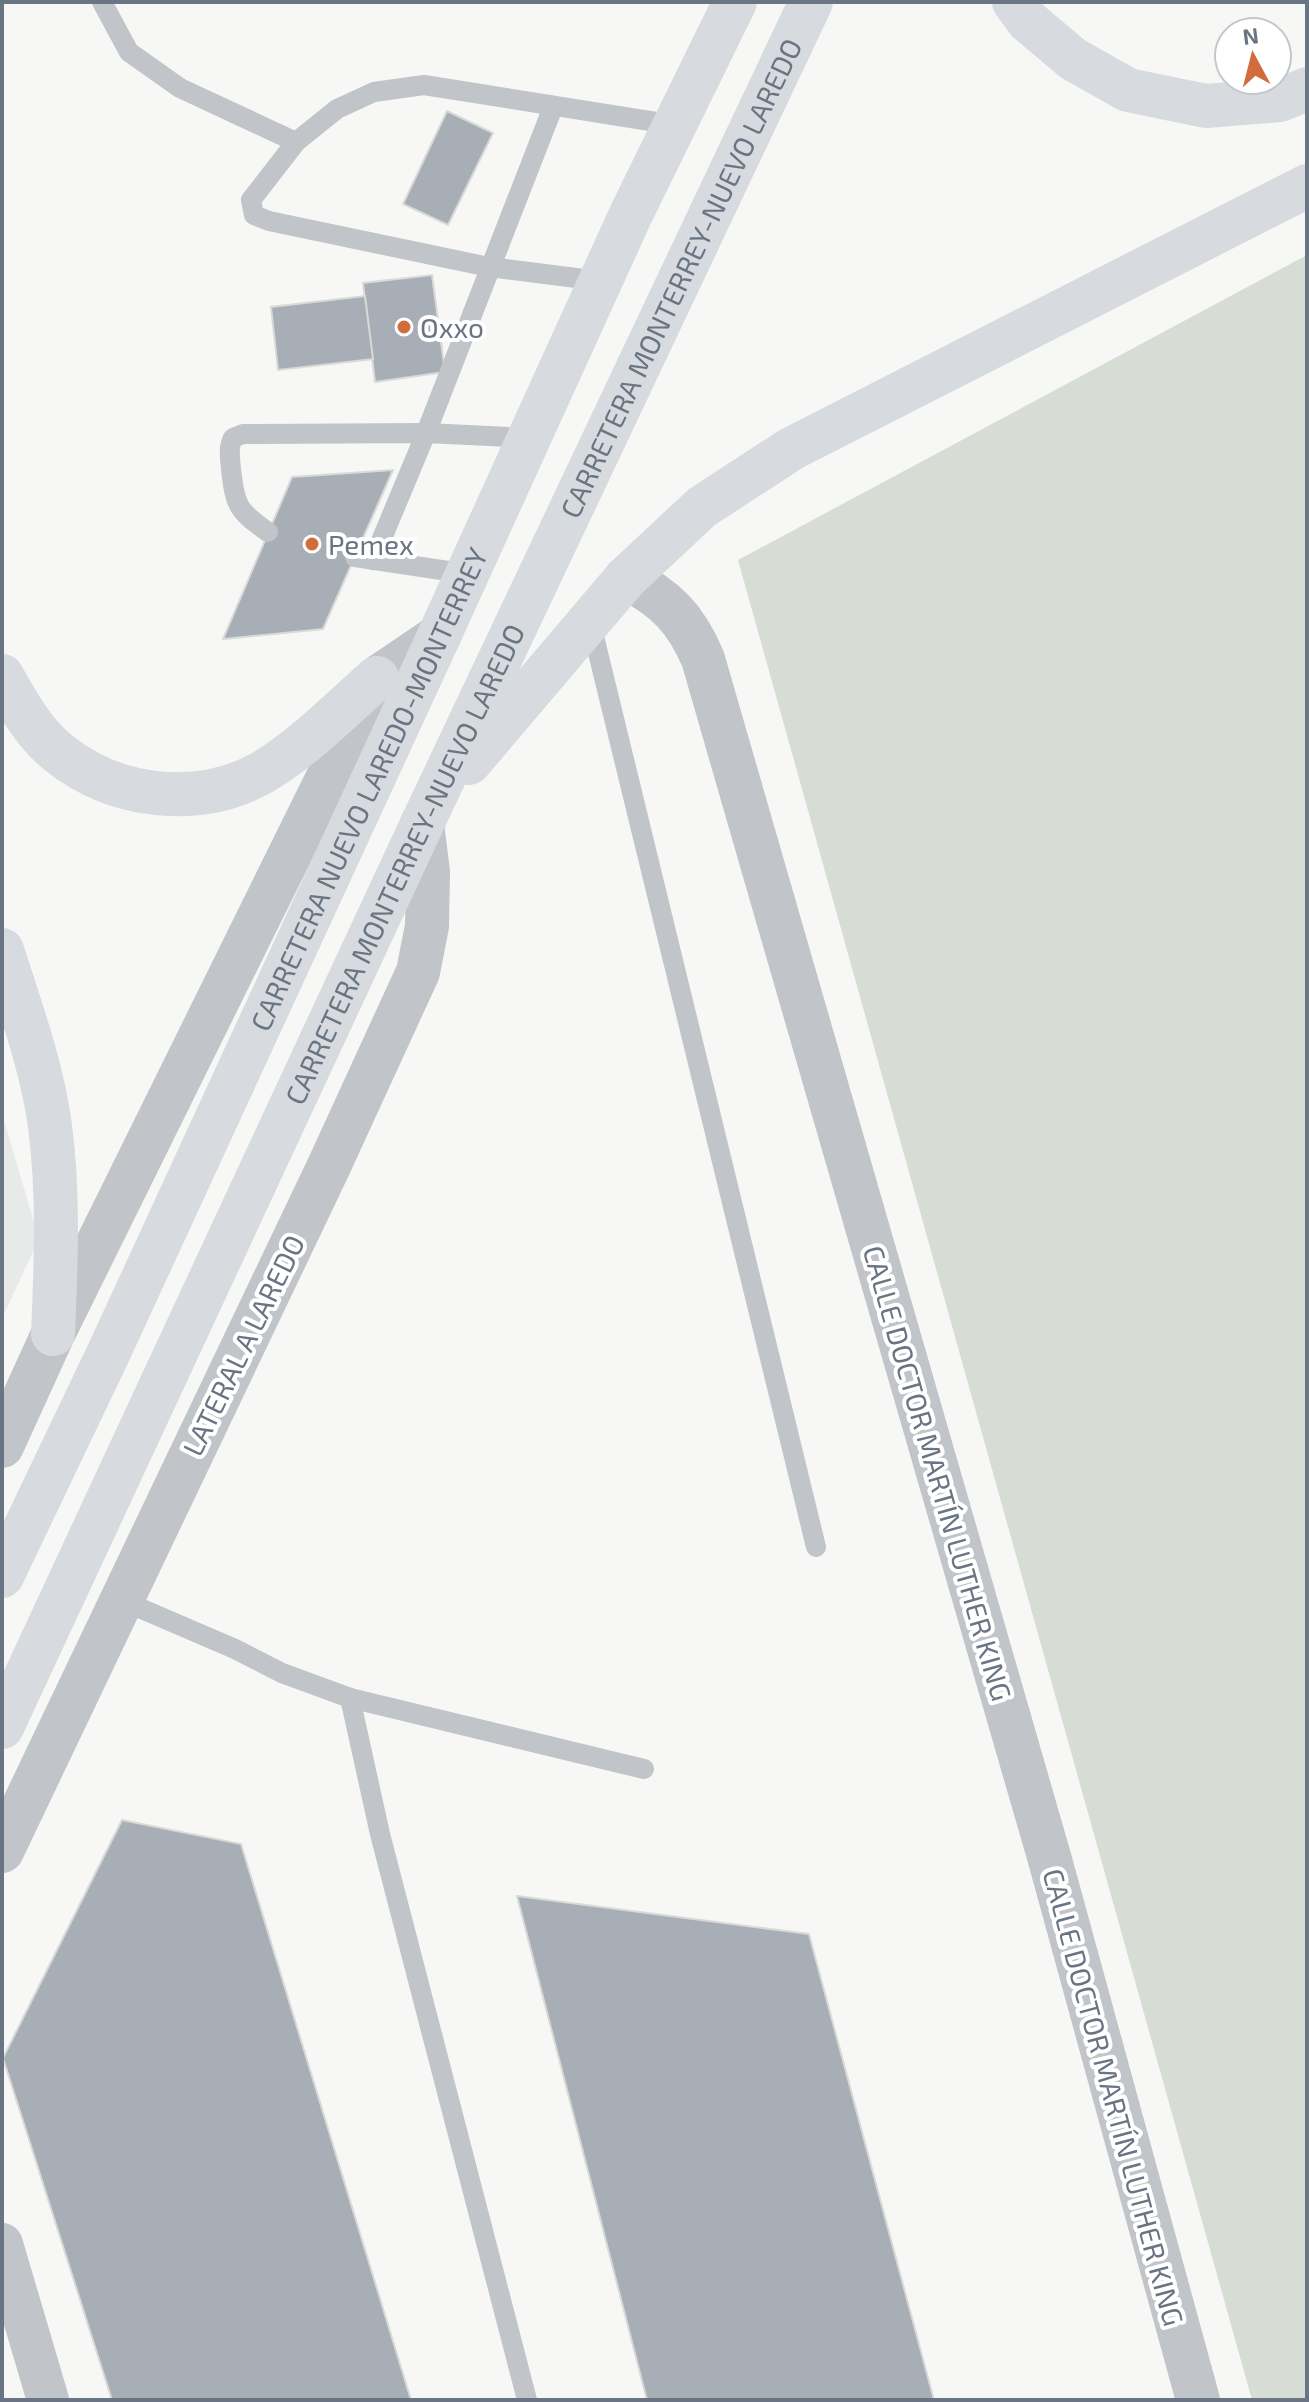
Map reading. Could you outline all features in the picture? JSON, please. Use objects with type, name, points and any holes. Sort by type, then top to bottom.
[{"type":"highway","name":"CARRETERA NUEVO LAREDO-MONTERREY","points":[[2,1576],[108,1354],[600,281],[735,2]]},
{"type":"highway","name":"CARRETERA MONTERREY-NUEVO LAREDO","points":[[2,1727],[811,2]]},
{"type":"highway","points":[[1014,2],[1028,21],[1073,59],[1128,90],[1206,106],[1280,100],[1307,89]]},
{"type":"highway","points":[[427,816],[626,578],[702,507],[791,449],[1307,186]]},
{"type":"highway","points":[[2,676],[25,716],[60,754],[102,779],[148,794],[177,795],[202,793],[261,773],[295,749],[377,678]]},
{"type":"highway","points":[[2,950],[37,1064],[50,1124],[57,1243],[53,1334]]},
{"type":"street","name":"CALLE DOCTOR MARTÍN LUTHER KING","points":[[626,578],[649,589],[678,615],[693,636],[703,659],[1050,1860],[1198,2400]]},
{"type":"street","points":[[2,1446],[53,1334],[377,678],[439,636]]},
{"type":"street","name":"LATERAL A LAREDO","points":[[2,1851],[418,972],[427,926],[427,816]]},
{"type":"street","points":[[2,2244],[48,2400]]},
{"type":"lane","points":[[102,2],[129,52],[180,88],[296,142]]},
{"type":"lane","points":[[600,281],[489,267],[269,221],[254,215],[251,200],[296,142],[337,109],[374,92],[424,85],[675,125]]},
{"type":"lane","points":[[468,574],[364,558],[426,433],[553,107]]},
{"type":"lane","points":[[268,532],[246,517],[234,497],[229,446],[233,438],[243,434],[426,433],[529,438]]},
{"type":"lane","points":[[590,620],[816,1547]]},
{"type":"lane","points":[[121,1600],[235,1649],[282,1673],[350,1698],[644,1769]]},
{"type":"lane","points":[[350,1698],[380,1834],[527,2400]]},
{"type":"shaded area","points":[[1307,255],[1307,2400],[1252,2400],[738,560]]},
{"type":"shaded area","points":[[2,1114],[39,1239],[2,1318]]},
{"type":"building","points":[[447,111],[493,133],[448,225],[403,204]]},
{"type":"building","name":"Oxxo","points":[[432,275],[445,372],[375,382],[363,283]]},
{"type":"building","points":[[365,296],[373,359],[278,370],[271,307]]},
{"type":"building","name":"Pemex","points":[[393,470],[323,629],[223,639],[292,477]]},
{"type":"building","points":[[122,1820],[241,1844],[411,2400],[112,2400],[3,2058]]},
{"type":"building","points":[[517,1896],[809,1934],[934,2400],[647,2400]]},
{"type":"place","name":"Oxxo","points":[[404,327]]},
{"type":"place","name":"Pemex","points":[[312,544]]}]
